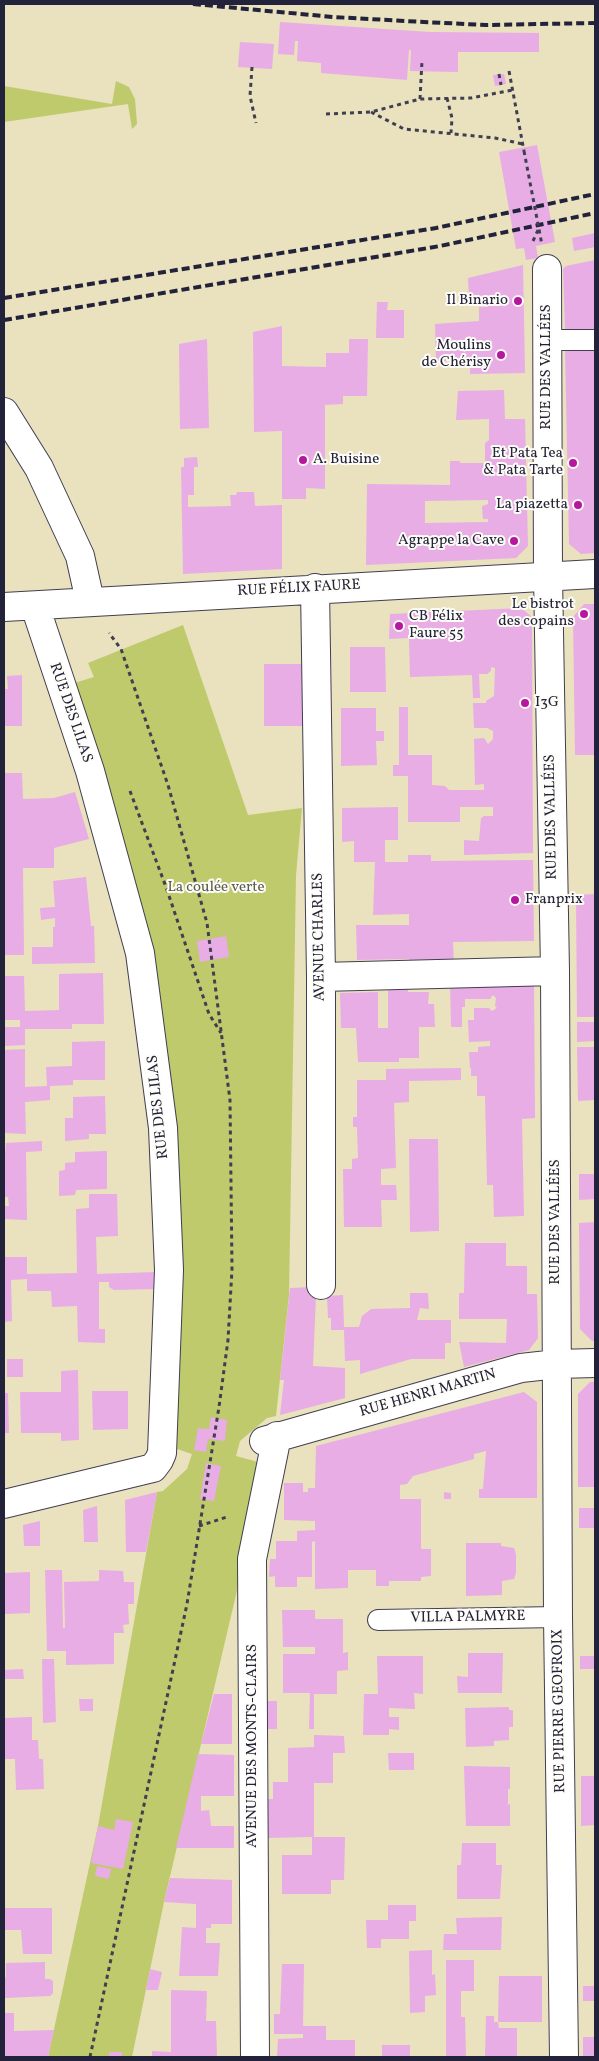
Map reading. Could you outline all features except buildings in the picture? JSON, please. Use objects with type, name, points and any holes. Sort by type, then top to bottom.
[{"type":"street","name":"RUE DES VALLÉES","points":[[544,257],[547,340],[548,576],[555,971],[557,1364]]},
{"type":"street","points":[[4,412],[39,468],[80,556],[90,601]]},
{"type":"street","name":"RUE FÉLIX FAURE","points":[[4,607],[315,588],[595,574]]},
{"type":"street","name":"AVENUE CHARLES","points":[[315,588],[321,977],[321,1285]]},
{"type":"street","name":"RUE DES LILAS","points":[[4,1504],[153,1468],[159,1460],[162,1453],[169,1270],[164,1128],[140,953],[90,771],[35,606]]},
{"type":"street","points":[[321,977],[555,971]]},
{"type":"street","name":"RUE HENRI MARTIN","points":[[271,1439],[521,1368],[557,1364],[595,1363]]},
{"type":"street","name":"RUE PIERRE GEOFROIX","points":[[557,1364],[558,1617],[564,2057]]},
{"type":"street","name":"AVENUE DES MONTS-CLAIRS","points":[[255,2057],[252,1559],[271,1439]]},
{"type":"lane","points":[[547,340],[595,340]]},
{"type":"lane","name":"VILLA PALMYRE","points":[[378,1620],[558,1617]]},
{"type":"path","points":[[420,99],[422,61]]},
{"type":"path","points":[[252,68],[250,96],[256,124]]},
{"type":"path","points":[[509,71],[544,257]]},
{"type":"path","points":[[499,74],[501,85]]},
{"type":"path","points":[[326,114],[371,112],[420,99],[471,98],[513,90]]},
{"type":"path","points":[[447,98],[452,118],[451,133]]},
{"type":"path","points":[[371,112],[404,129],[495,138],[523,144]]},
{"type":"path","points":[[530,247],[539,228]]},
{"type":"path","points":[[90,2057],[187,1604],[228,1340],[232,1269],[230,1100],[207,923],[168,785],[121,650]]},
{"type":"path","points":[[129,787],[166,887],[209,1014],[221,1033]]},
{"type":"green space","points":[[116,81],[129,87],[135,99],[137,124],[132,129],[128,104],[4,122],[4,86],[112,104]]},
{"type":"green space","name":"La coulée verte","points":[[183,625],[248,815],[302,808],[296,875],[289,1295],[276,1416],[267,1418],[240,1441],[236,1456],[258,1462],[242,1569],[164,1902],[132,2057],[48,2057],[98,1826],[157,1492],[163,1491],[187,1469],[192,1454],[171,1447],[176,1181],[71,684],[94,677],[88,663]]},
{"type":"railway","points":[[193,4],[333,17],[486,25],[595,23]]},
{"type":"railway","points":[[4,298],[436,228],[595,194]]},
{"type":"railway","points":[[4,320],[440,246],[595,213]]},
{"type":"place","name":"Il Binario","points":[[518,301]]},
{"type":"place","name":"Moulins de Chérisy","points":[[501,355]]},
{"type":"place","name":"A. Buisine","points":[[303,460]]},
{"type":"place","name":"Et Pata Tea & Pata Tarte","points":[[573,463]]},
{"type":"place","name":"La piazetta","points":[[578,505]]},
{"type":"place","name":"Agrappe la Cave","points":[[514,541]]},
{"type":"place","name":"Le bistrot des copains","points":[[584,614]]},
{"type":"place","name":"CB Félix Faure 55","points":[[399,626]]},
{"type":"place","name":"I3G","points":[[525,703]]},
{"type":"place","name":"Franprix","points":[[515,900]]}]
